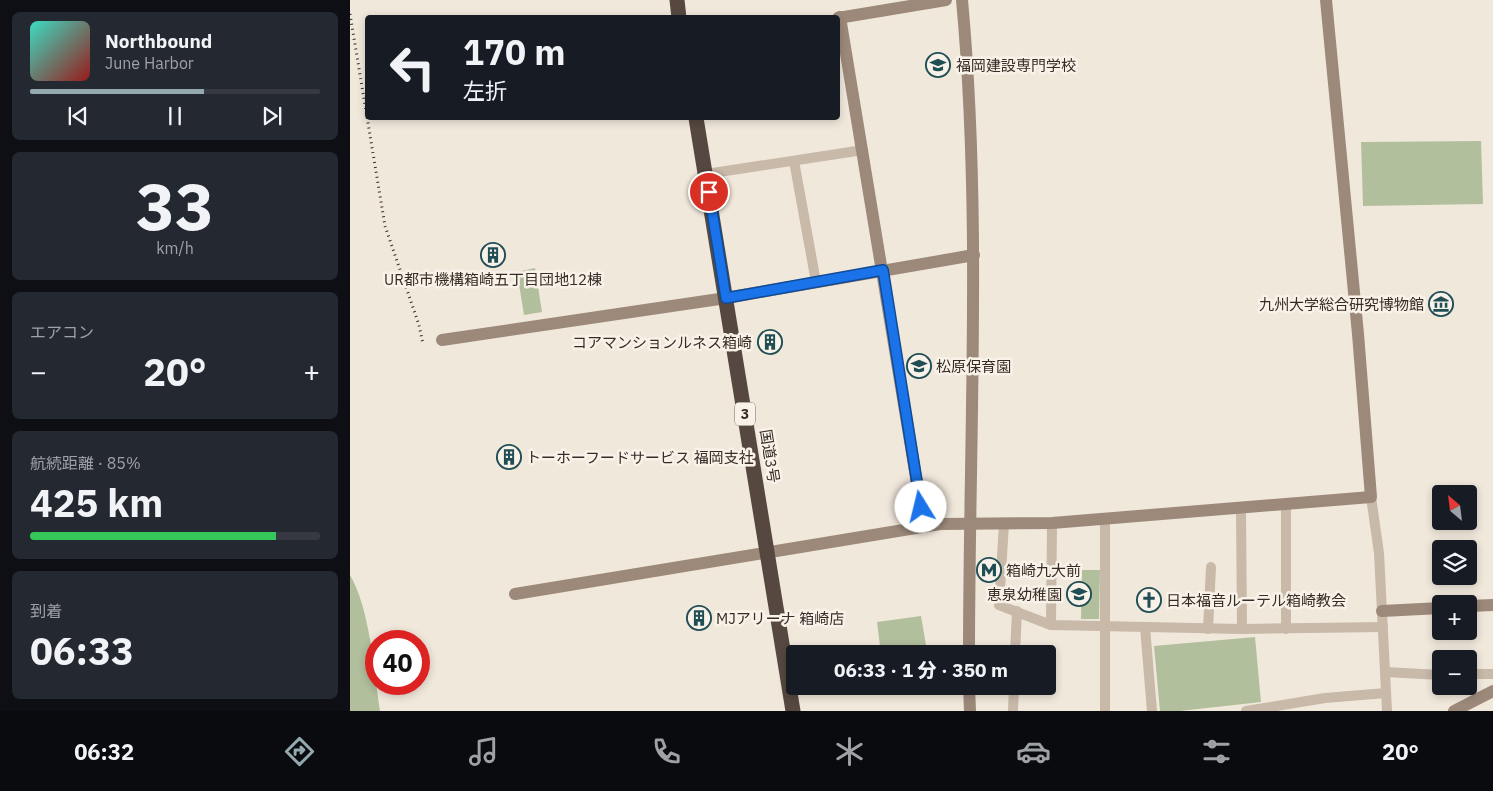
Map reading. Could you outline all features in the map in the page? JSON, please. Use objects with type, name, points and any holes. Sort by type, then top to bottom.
[{"type":"highway","points":[[676,0],[679,15]]},
{"type":"highway","name":"国道3号","points":[[696,120],[793,711]]},
{"type":"street","points":[[840,18],[946,0]]},
{"type":"street","points":[[962,0],[971,132],[974,255],[969,524],[970,645]]},
{"type":"street","points":[[1326,0],[1358,334],[1371,497],[1376,528],[1387,711]]},
{"type":"street","points":[[840,24],[883,270],[924,526]]},
{"type":"street","points":[[706,174],[862,150]]},
{"type":"street","points":[[794,161],[816,282]]},
{"type":"street","points":[[442,340],[726,298],[974,255]]},
{"type":"street","points":[[515,594],[924,526],[1052,523],[1371,497]]},
{"type":"street","points":[[1286,504],[1286,629]]},
{"type":"street","points":[[1241,508],[1242,629]]},
{"type":"street","points":[[1105,711],[1106,519]]},
{"type":"street","points":[[1051,624],[1052,523]]},
{"type":"street","points":[[1004,524],[999,605],[1051,624],[1106,628],[1208,629],[1383,627]]},
{"type":"street","points":[[1208,629],[1211,567]]},
{"type":"street","points":[[1477,606],[1493,605]]},
{"type":"street","points":[[1382,611],[1432,608]]},
{"type":"street","points":[[1016,645],[1017,611]]},
{"type":"street","points":[[1145,627],[1152,711]]},
{"type":"street","points":[[1385,672],[1432,675]]},
{"type":"street","points":[[1477,674],[1493,674]]},
{"type":"street","points":[[1454,711],[1493,691]]},
{"type":"street","points":[[1246,711],[1325,698],[1386,693]]},
{"type":"street","points":[[970,695],[970,711]]},
{"type":"street","points":[[1013,711],[1014,695]]},
{"type":"green space","points":[[1481,141],[1483,204],[1363,206],[1361,142]]},
{"type":"green space","points":[[535,268],[542,312],[524,315],[517,272]]},
{"type":"green space","points":[[1082,570],[1100,570],[1099,619],[1081,619]]},
{"type":"green space","points":[[350,575],[357,589],[368,630],[365,630],[365,695],[378,695],[380,711],[350,711]]},
{"type":"green space","points":[[921,616],[926,645],[880,645],[877,622]]},
{"type":"green space","points":[[1255,637],[1261,702],[1180,711],[1160,711],[1154,646]]},
{"type":"railway","points":[[350,14],[365,105]]},
{"type":"railway","points":[[368,120],[385,226],[419,325],[423,344]]},
{"type":"place","name":"福岡建設専門学校","points":[[938,65]]},
{"type":"place","name":"UR都市機構箱崎五丁目団地12棟","points":[[493,255]]},
{"type":"place","name":"九州大学総合研究博物館","points":[[1441,304]]},
{"type":"place","name":"コアマンションルネス箱崎","points":[[770,342]]},
{"type":"place","name":"松原保育園","points":[[919,366]]},
{"type":"place","name":"トーホーフードサービス 福岡支社","points":[[509,457]]},
{"type":"place","name":"箱崎九大前","points":[[989,570]]},
{"type":"place","name":"恵泉幼稚園","points":[[1079,594]]},
{"type":"place","name":"日本福音ルーテル箱崎教会","points":[[1149,600]]},
{"type":"place","name":"MJアリーナ 箱崎店","points":[[699,618]]},
{"type":"route","points":[[709,192],[726,298],[883,270],[921,507]]}]
